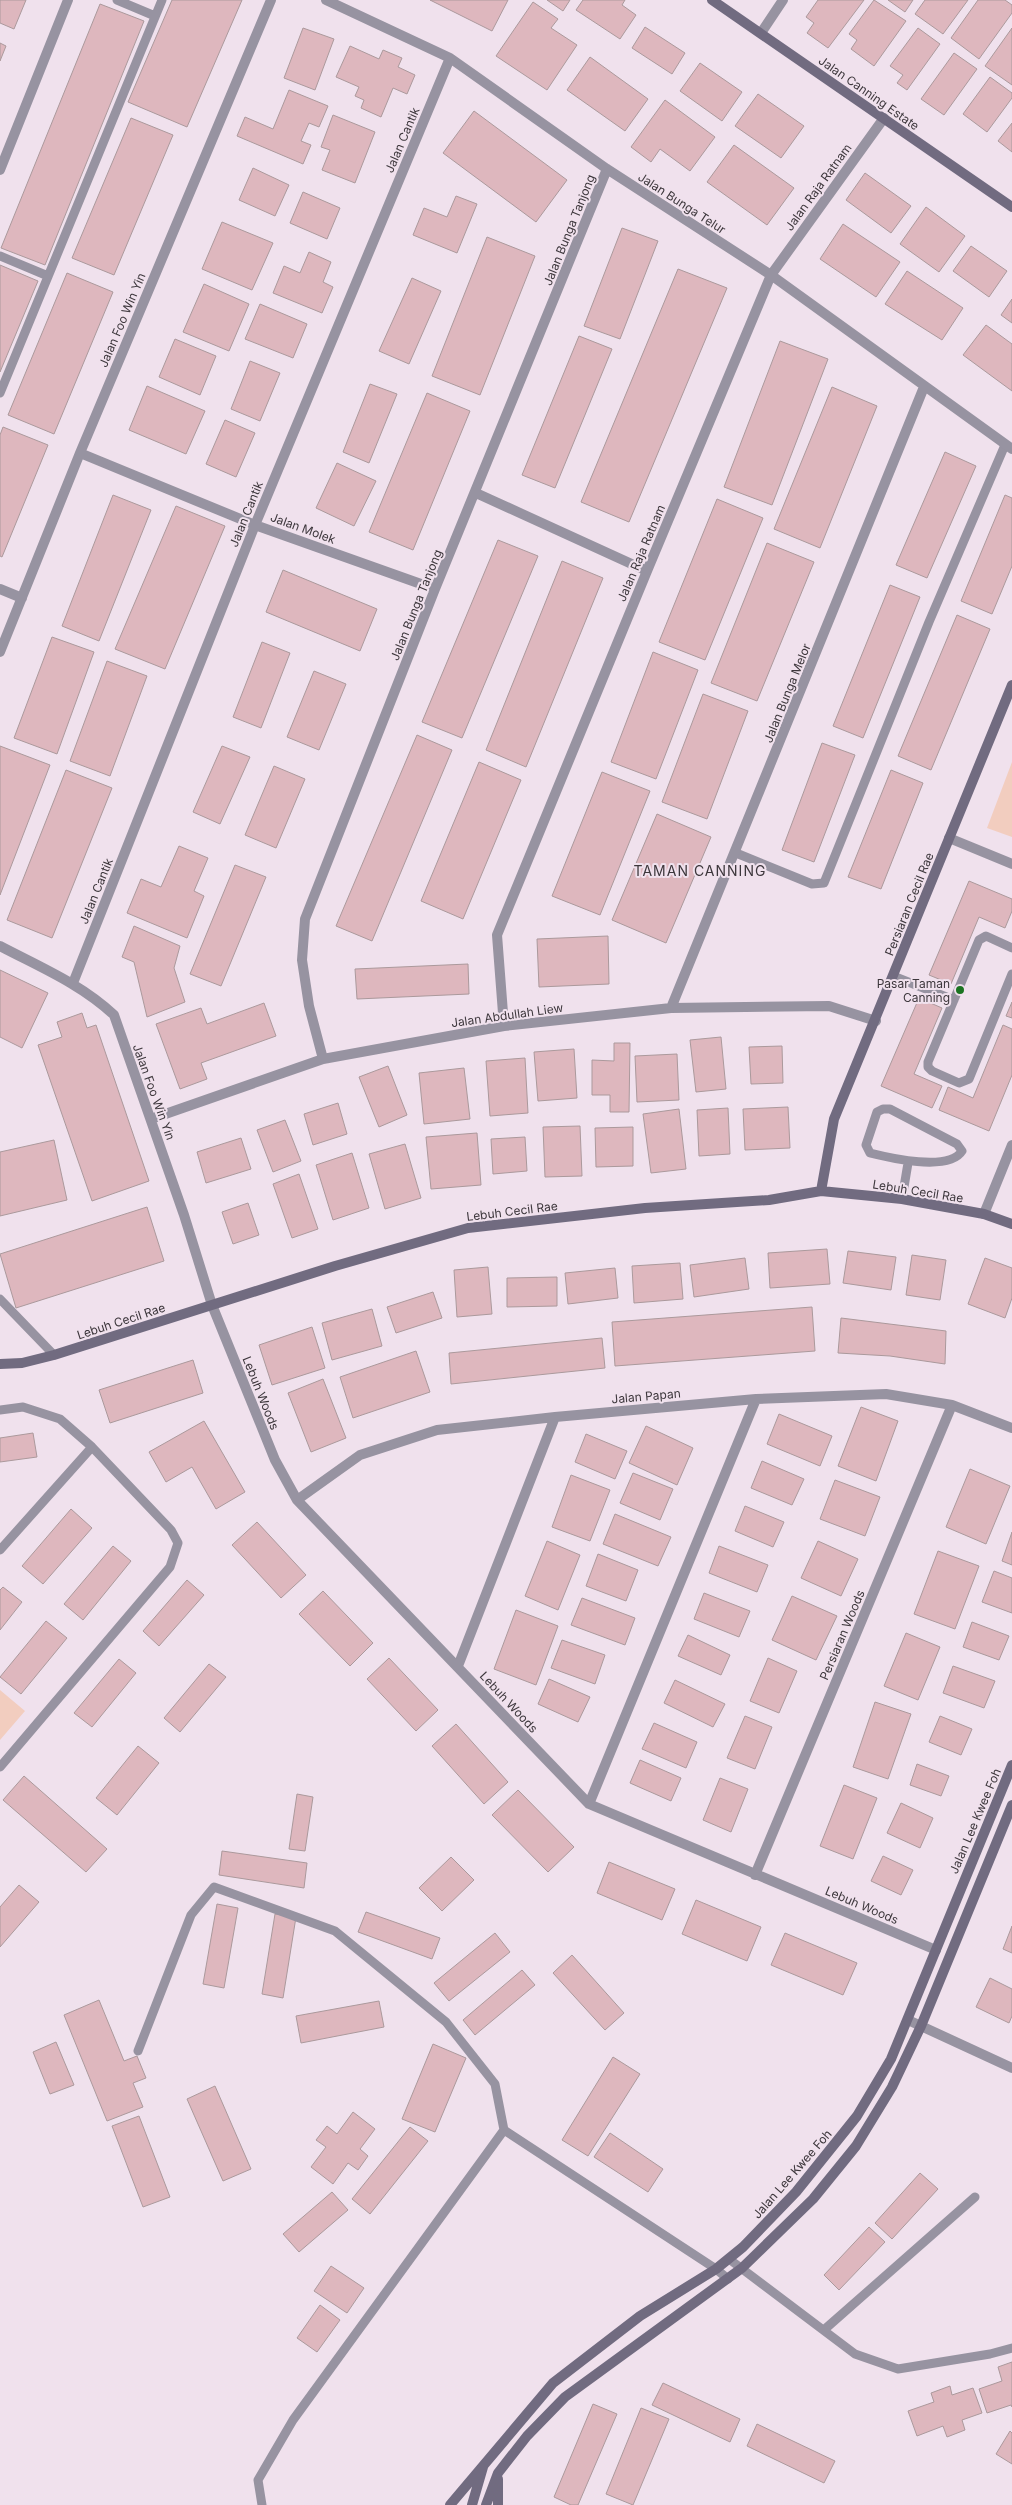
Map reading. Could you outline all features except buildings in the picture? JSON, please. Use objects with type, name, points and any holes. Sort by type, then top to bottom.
[{"type":"street","points":[[0,168],[68,0]]},
{"type":"street","name":"Jalan Foo Win Yin","points":[[0,652],[80,453],[271,0]]},
{"type":"street","name":"Jalan Bunga Telur","points":[[326,0],[450,58],[607,169],[770,275],[1009,447]]},
{"type":"street","name":"Jalan Canning Estate","points":[[712,0],[1012,207]]},
{"type":"street","points":[[760,33],[782,0]]},
{"type":"street","name":"Jalan Cantik","points":[[73,983],[255,524],[450,58]]},
{"type":"street","name":"Jalan Raja Ratnam","points":[[504,1026],[497,935],[770,275],[884,118]]},
{"type":"street","name":"Jalan Bunga Tanjong","points":[[323,1059],[309,1006],[302,960],[305,920],[435,589],[476,493],[607,169]]},
{"type":"street","name":"Jalan Bunga Melor","points":[[671,1008],[736,853],[924,387]]},
{"type":"street","name":"Jalan Molek","points":[[80,453],[255,524],[435,589]]},
{"type":"street","points":[[476,493],[647,571]]},
{"type":"street","points":[[0,589],[22,598]]},
{"type":"street","name":"Persiaran Cecil Rae","points":[[821,1191],[834,1119],[1012,685]]},
{"type":"street","points":[[949,838],[1012,864]]},
{"type":"street","name":"Jalan Foo Win Yin","points":[[0,946],[73,983],[98,1000],[114,1016],[151,1119],[212,1305]]},
{"type":"street","name":"Jalan Abdullah Liew","points":[[151,1119],[323,1059],[504,1026],[671,1008],[829,1006],[876,1020]]},
{"type":"street","points":[[984,1214],[1012,1145]]},
{"type":"street","name":"Lebuh Cecil Rae","points":[[0,1364],[22,1362],[54,1355],[335,1266],[468,1228],[645,1208],[769,1200],[821,1191],[902,1199],[984,1214],[1012,1224]]},
{"type":"street","name":"Lebuh Woods","points":[[212,1305],[275,1460],[297,1500],[589,1804],[936,1950]]},
{"type":"street","name":"Jalan Papan","points":[[297,1500],[360,1454],[437,1430],[555,1417],[756,1398],[886,1394],[952,1405],[1012,1428]]},
{"type":"street","points":[[589,1804],[756,1398]]},
{"type":"street","name":"Persiaran Woods","points":[[755,1874],[952,1405]]},
{"type":"street","points":[[458,1666],[555,1417]]},
{"type":"street","name":"Jalan Lee Kwee Foh","points":[[472,2505],[485,2461],[560,2377],[640,2316],[716,2269],[744,2247],[796,2192],[857,2116],[890,2059],[908,2020],[1012,1765]]},
{"type":"street","points":[[486,2505],[498,2473],[527,2436],[565,2397],[742,2268],[813,2199],[856,2146],[892,2086],[921,2026],[1012,1805]]},
{"type":"street","points":[[908,2020],[1012,2068]]},
{"type":"street","points":[[450,2505],[485,2461]]},
{"type":"street","points":[[498,2473],[498,2505]]},
{"type":"lane","points":[[117,0],[155,16]]},
{"type":"lane","points":[[0,393],[162,0]]},
{"type":"lane","points":[[0,256],[48,276]]},
{"type":"lane","points":[[736,853],[812,884],[824,883],[929,622],[1009,447]]},
{"type":"lane","points":[[1012,948],[983,937],[954,1000],[928,1062],[928,1067],[959,1083],[969,1079],[1012,974]]},
{"type":"lane","points":[[893,976],[954,1000]]},
{"type":"lane","points":[[883,1108],[890,1109],[953,1142],[962,1151],[950,1160],[908,1162],[870,1153],[867,1150],[866,1146],[877,1112],[883,1108]]},
{"type":"lane","points":[[902,1199],[908,1162]]},
{"type":"lane","points":[[0,1299],[54,1355]]},
{"type":"lane","points":[[0,1410],[23,1408],[60,1419],[92,1447],[171,1530],[178,1543],[170,1568],[0,1767]]},
{"type":"lane","points":[[0,1550],[92,1447]]},
{"type":"lane","points":[[138,2051],[191,1915],[214,1887],[336,1931],[446,2022],[495,2084],[504,2130],[716,2269],[728,2279]]},
{"type":"lane","points":[[262,2505],[258,2480],[293,2420],[504,2130]]},
{"type":"lane","points":[[825,2328],[975,2197]]},
{"type":"lane","points":[[729,2258],[825,2328],[855,2354],[898,2369],[990,2354],[1012,2348]]},
{"type":"shaded area","points":[[1012,762],[1012,837],[987,828]]},
{"type":"shaded area","points":[[0,1690],[25,1711],[0,1740]]},
{"type":"place","name":"Pasar Taman Canning","points":[[960,990]]},
{"type":"district","name":"TAMAN CANNING","points":[[700,870]]}]
